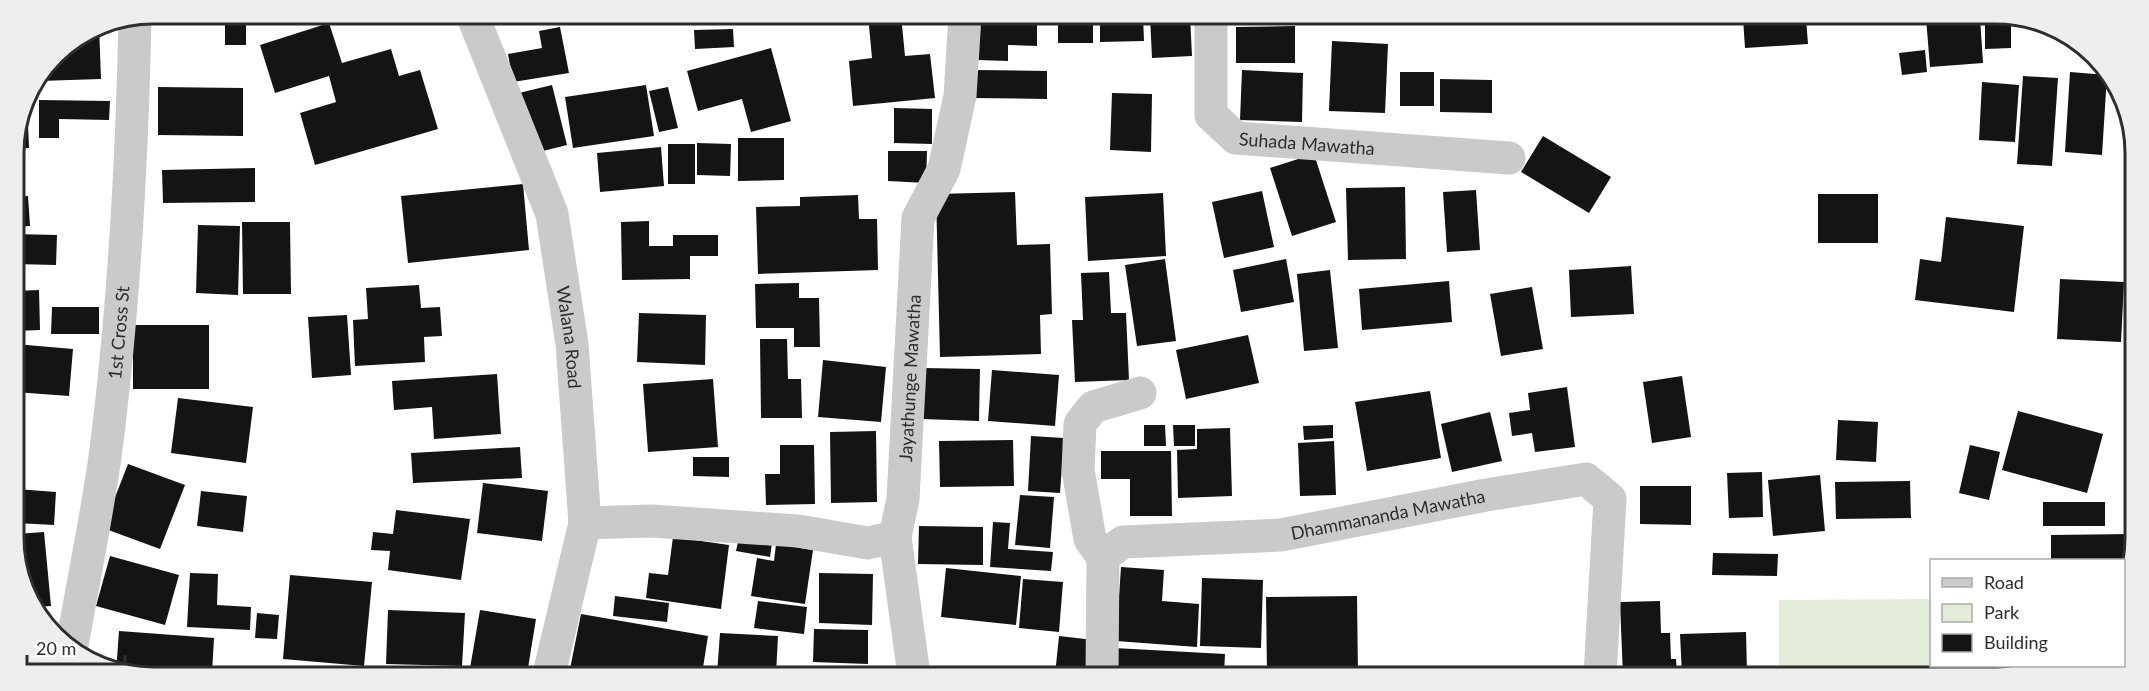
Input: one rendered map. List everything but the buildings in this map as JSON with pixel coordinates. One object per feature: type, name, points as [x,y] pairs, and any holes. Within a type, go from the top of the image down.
[{"type":"street","name":"Walana Road","points":[[476,24],[552,214],[572,344],[585,523],[551,667]]},
{"type":"street","name":"Jayathunge Mawatha","points":[[913,667],[895,537],[903,499],[918,218],[944,169],[960,96],[964,24]]},
{"type":"street","name":"Suhada Mawatha","points":[[1211,24],[1211,115],[1236,138],[1509,158]]},
{"type":"street","name":"1st Cross St","points":[[73,639],[105,458],[123,287],[135,25]]},
{"type":"street","points":[[1102,667],[1103,557],[1090,539],[1078,470],[1080,424],[1093,407],[1140,393]]},
{"type":"street","name":"Dhammananda Mawatha","points":[[1103,557],[1123,542],[1281,535],[1486,495],[1586,479],[1610,499],[1601,667]]},
{"type":"street","points":[[585,523],[651,520],[798,531],[867,543],[895,537]]},
{"type":"green space","points":[[1930,599],[1930,667],[1779,667],[1779,600]]}]
